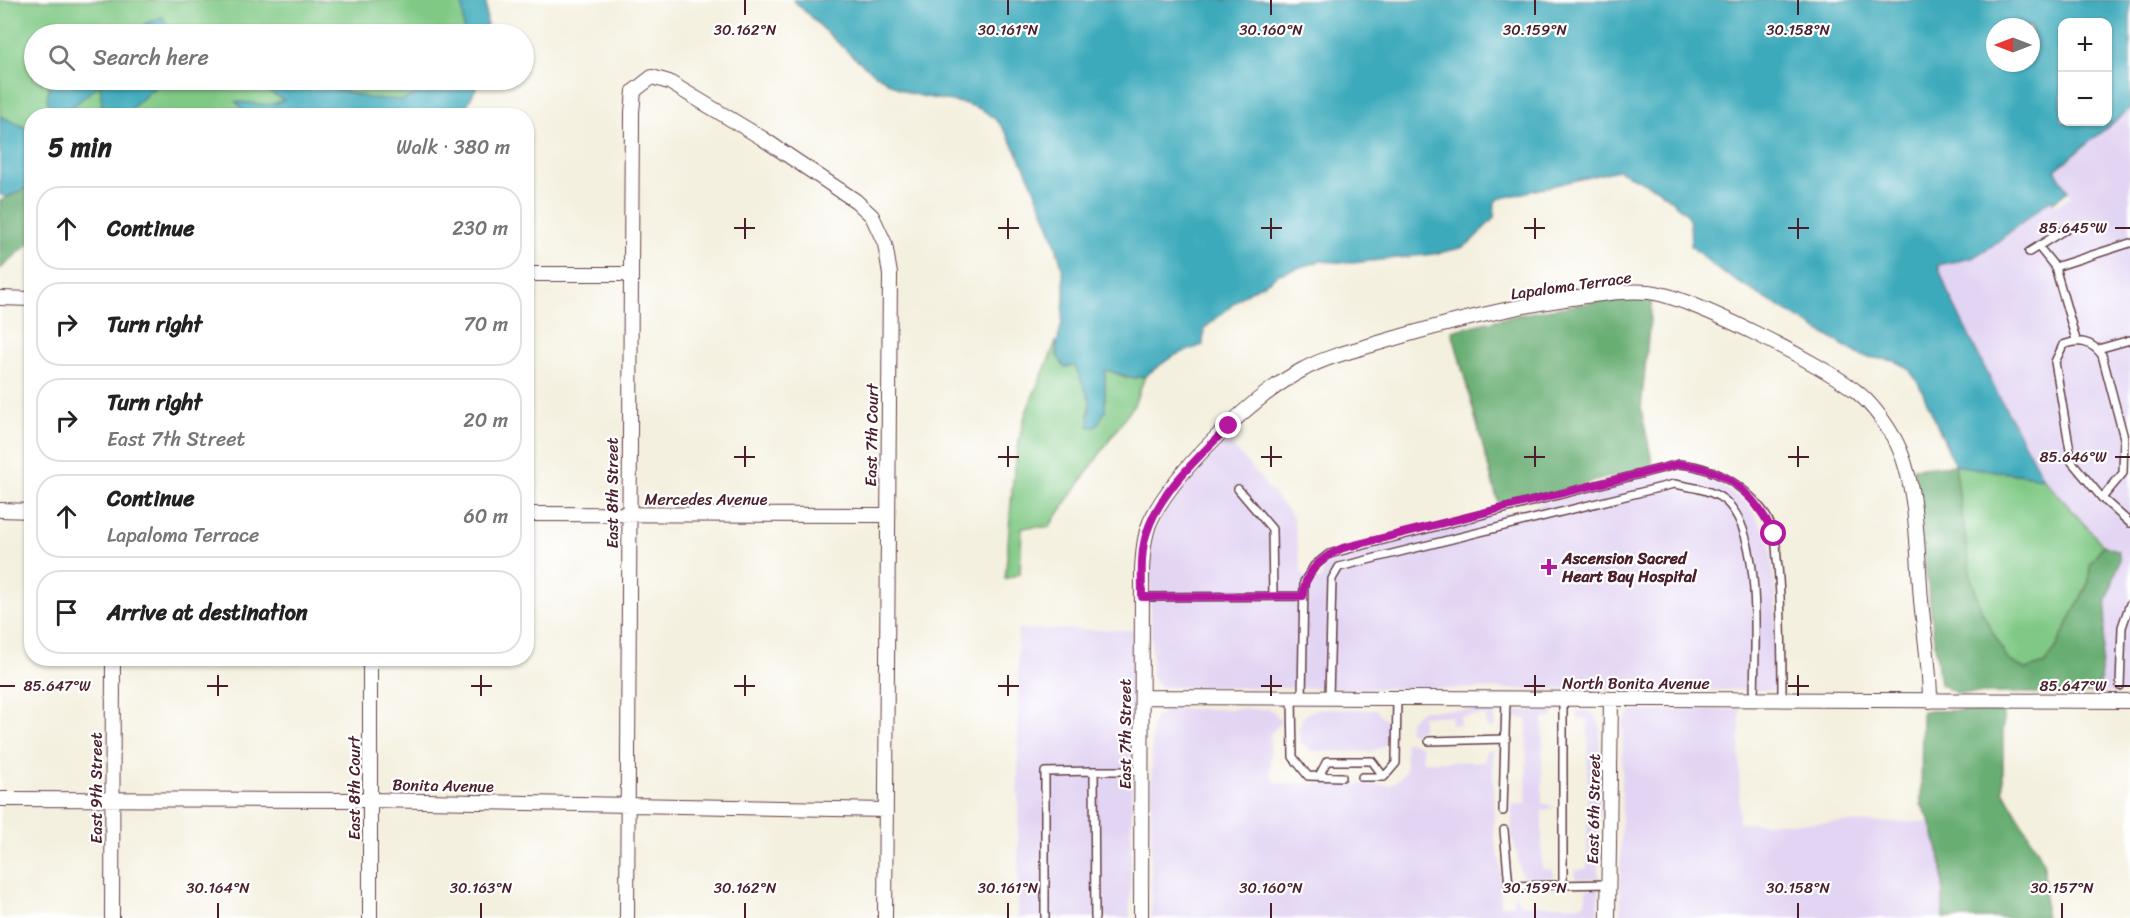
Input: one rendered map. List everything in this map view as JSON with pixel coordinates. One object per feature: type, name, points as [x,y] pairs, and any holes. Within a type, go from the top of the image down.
[{"type":"street","name":"East 8th Street","points":[[627,918],[632,112],[634,91],[652,78]]},
{"type":"street","name":"East 7th Court","points":[[652,78],[669,82],[762,138],[856,201],[872,216],[885,244],[890,274],[886,515],[885,918]]},
{"type":"street","points":[[534,274],[631,274]]},
{"type":"street","name":"Lapaloma Terrace","points":[[1143,550],[1146,532],[1157,509],[1196,460],[1239,417],[1303,369],[1332,357],[1392,339],[1528,305],[1611,294],[1662,294],[1700,308],[1850,386],[1866,400],[1889,429],[1905,464],[1910,493],[1930,700]]},
{"type":"street","points":[[0,298],[24,299]]},
{"type":"street","points":[[0,510],[24,511]]},
{"type":"street","name":"Mercedes Avenue","points":[[534,514],[886,515]]},
{"type":"street","name":"East 7th Street","points":[[1140,918],[1143,550]]},
{"type":"street","name":"East 9th Street","points":[[112,918],[113,666]]},
{"type":"street","name":"East 8th Court","points":[[370,666],[370,918]]},
{"type":"street","name":"North Bonita Avenue","points":[[1142,697],[2130,700]]},
{"type":"street","name":"East 6th Street","points":[[1608,918],[1611,699]]},
{"type":"street","name":"Bonita Avenue","points":[[0,799],[371,800],[886,810]]},
{"type":"lane","points":[[2029,252],[2066,229]]},
{"type":"lane","points":[[2055,267],[2130,243]]},
{"type":"lane","points":[[2038,246],[2055,267],[2076,340]]},
{"type":"lane","points":[[2102,498],[2122,473],[2124,438],[2102,355],[2094,344],[2076,340],[2063,345],[2055,362],[2056,380],[2072,462],[2102,498],[2130,523]]},
{"type":"lane","points":[[2097,349],[2130,340]]},
{"type":"lane","points":[[1342,777],[1308,776],[1293,757],[1302,649],[1304,582],[1314,566],[1329,554],[1343,548],[1679,464],[1699,466],[1746,490],[1765,516],[1774,534],[1781,599],[1782,700]]},
{"type":"lane","points":[[1329,698],[1332,579],[1340,567],[1674,484],[1706,490],[1723,499],[1737,516],[1749,542],[1752,565],[1754,700]]},
{"type":"lane","points":[[1238,489],[1272,529],[1273,596]]},
{"type":"lane","points":[[1142,597],[1303,596]]},
{"type":"lane","points":[[2120,686],[2122,627],[2130,604]]},
{"type":"lane","points":[[1362,777],[1384,777],[1396,763],[1397,698]]},
{"type":"lane","points":[[1503,811],[1506,699]]},
{"type":"lane","points":[[1563,699],[1563,885]]},
{"type":"lane","points":[[1429,741],[1506,740]]},
{"type":"lane","points":[[1319,776],[1327,761],[1372,761],[1384,777]]},
{"type":"lane","points":[[1094,771],[1095,918]]},
{"type":"lane","points":[[1045,918],[1045,772],[1141,771]]},
{"type":"lane","points":[[1504,830],[1509,886],[1609,884]]},
{"type":"shaded area","points":[[2130,109],[2130,693],[2099,693],[2107,600],[2120,559],[2074,515],[2043,478],[1995,389],[1948,293],[1938,264],[1972,258],[1992,246],[2051,199],[2056,206],[2071,196],[2054,170],[2109,126],[2112,126],[2112,123]]},
{"type":"shaded area","name":"Ascension Sacred Heart Bay Hospital","points":[[1227,439],[1293,517],[1302,573],[1315,580],[1321,580],[1325,564],[1337,556],[1663,472],[1688,472],[1708,478],[1747,502],[1769,538],[1776,594],[1775,686],[1770,690],[1164,687],[1157,685],[1152,677],[1150,570],[1152,537],[1164,513],[1188,481]]},
{"type":"shaded area","points":[[1018,629],[1134,630],[1130,918],[1018,918]]},
{"type":"shaded area","points":[[1170,709],[1268,709],[1274,712],[1281,722],[1270,734],[1271,776],[1277,783],[1390,785],[1406,770],[1405,741],[1422,746],[1422,761],[1485,762],[1486,751],[1493,750],[1494,836],[1500,861],[1501,905],[1513,905],[1514,892],[1521,905],[1581,905],[1585,902],[1587,889],[1598,889],[1598,878],[1578,879],[1574,875],[1576,870],[1587,869],[1588,720],[1577,718],[1577,711],[1590,712],[1596,716],[1600,726],[1598,918],[1151,918],[1152,727],[1156,716]]},
{"type":"shaded area","points":[[1315,709],[1376,710],[1388,723],[1388,740],[1383,747],[1370,752],[1311,751],[1301,742],[1298,729],[1304,716]]},
{"type":"shaded area","points":[[1740,709],[1739,823],[1943,822],[1943,918],[1620,918],[1623,721],[1631,712],[1638,711]]},
{"type":"shaded area","points":[[1422,710],[1494,710],[1495,725],[1491,729],[1486,726],[1486,716],[1460,716],[1460,725],[1451,724],[1450,716],[1422,716],[1422,729],[1412,733],[1408,730],[1410,720]]},
{"type":"shaded area","points":[[1516,711],[1554,711],[1553,718],[1543,719],[1542,803],[1555,807],[1542,811],[1542,869],[1553,870],[1554,876],[1551,878],[1522,877],[1512,834],[1512,804],[1526,804],[1527,719],[1516,718]]},
{"type":"green space","points":[[0,0],[462,0],[463,24],[24,24],[24,90],[49,90],[47,99],[101,90],[102,105],[100,108],[24,108],[24,127],[0,116]]},
{"type":"green space","points":[[151,90],[266,90],[285,100],[270,105],[237,103],[242,108],[133,107]]},
{"type":"green space","points":[[339,90],[423,90],[404,100],[368,98]]},
{"type":"green space","points":[[24,189],[24,248],[0,269],[0,201]]},
{"type":"green space","points":[[1652,298],[1641,409],[1653,466],[1499,506],[1452,331],[1551,309],[1626,299]]},
{"type":"green space","points":[[1056,341],[1057,356],[1075,366],[1090,400],[1088,416],[1105,411],[1105,369],[1127,378],[1145,376],[1134,405],[1049,527],[1022,527],[1020,574],[1005,579],[1012,489],[1020,436],[1031,400]]},
{"type":"green space","points":[[1955,465],[2043,478],[2103,545],[2090,564],[2089,581],[2055,650],[2045,664],[2026,670],[2008,660],[1982,612],[1971,578]]},
{"type":"green space","points":[[1955,465],[1971,578],[1982,612],[2008,660],[2026,670],[2045,664],[2055,650],[2089,581],[2090,564],[2103,545],[2118,551],[2120,559],[2107,600],[2099,693],[1956,693],[1940,684],[1913,468]]},
{"type":"green space","points":[[2003,710],[2003,790],[2044,862],[2045,918],[1943,918],[1943,869],[1930,820],[1921,804],[1922,711]]},
{"type":"water","points":[[462,0],[486,0],[487,24],[463,24]]},
{"type":"water","points":[[793,0],[2130,0],[2130,109],[2112,124],[2112,18],[2058,18],[2058,126],[2109,126],[2055,170],[2068,191],[2053,202],[2051,199],[1992,246],[1972,258],[1938,265],[1948,293],[1995,389],[2043,478],[1955,465],[1919,384],[1908,368],[1895,361],[1861,356],[1718,270],[1691,246],[1690,223],[1686,213],[1656,188],[1618,170],[1498,199],[1495,202],[1494,218],[1470,243],[1461,248],[1434,254],[1352,263],[1320,261],[1276,275],[1245,294],[1204,329],[1203,345],[1173,356],[1145,376],[1134,378],[1105,370],[1105,411],[1096,427],[1089,427],[1090,400],[1075,366],[1064,367],[1058,354],[1057,343],[1064,297],[1064,279],[1060,260],[1037,195],[1007,135],[989,114],[977,108],[924,97],[898,88],[869,69]]},
{"type":"water","points":[[163,17],[166,24],[146,24]]},
{"type":"water","points":[[49,90],[93,90],[71,108],[50,108],[47,99]]},
{"type":"water","points":[[101,90],[151,90],[132,108],[100,108]]},
{"type":"water","points":[[266,90],[339,90],[368,98],[404,100],[423,90],[475,90],[466,108],[241,108],[236,102],[270,105],[284,100]]},
{"type":"water","points":[[0,116],[24,127],[24,189],[7,197],[0,195]]},
{"type":"place","name":"Ascension Sacred Heart Bay Hospital","points":[[1549,567]]},
{"type":"route","points":[[1229,426],[1186,472],[1167,495],[1154,516],[1146,532],[1144,545],[1142,597],[1303,596],[1304,582],[1314,566],[1329,554],[1343,548],[1679,464],[1699,466],[1746,490],[1765,516],[1774,534]]}]
